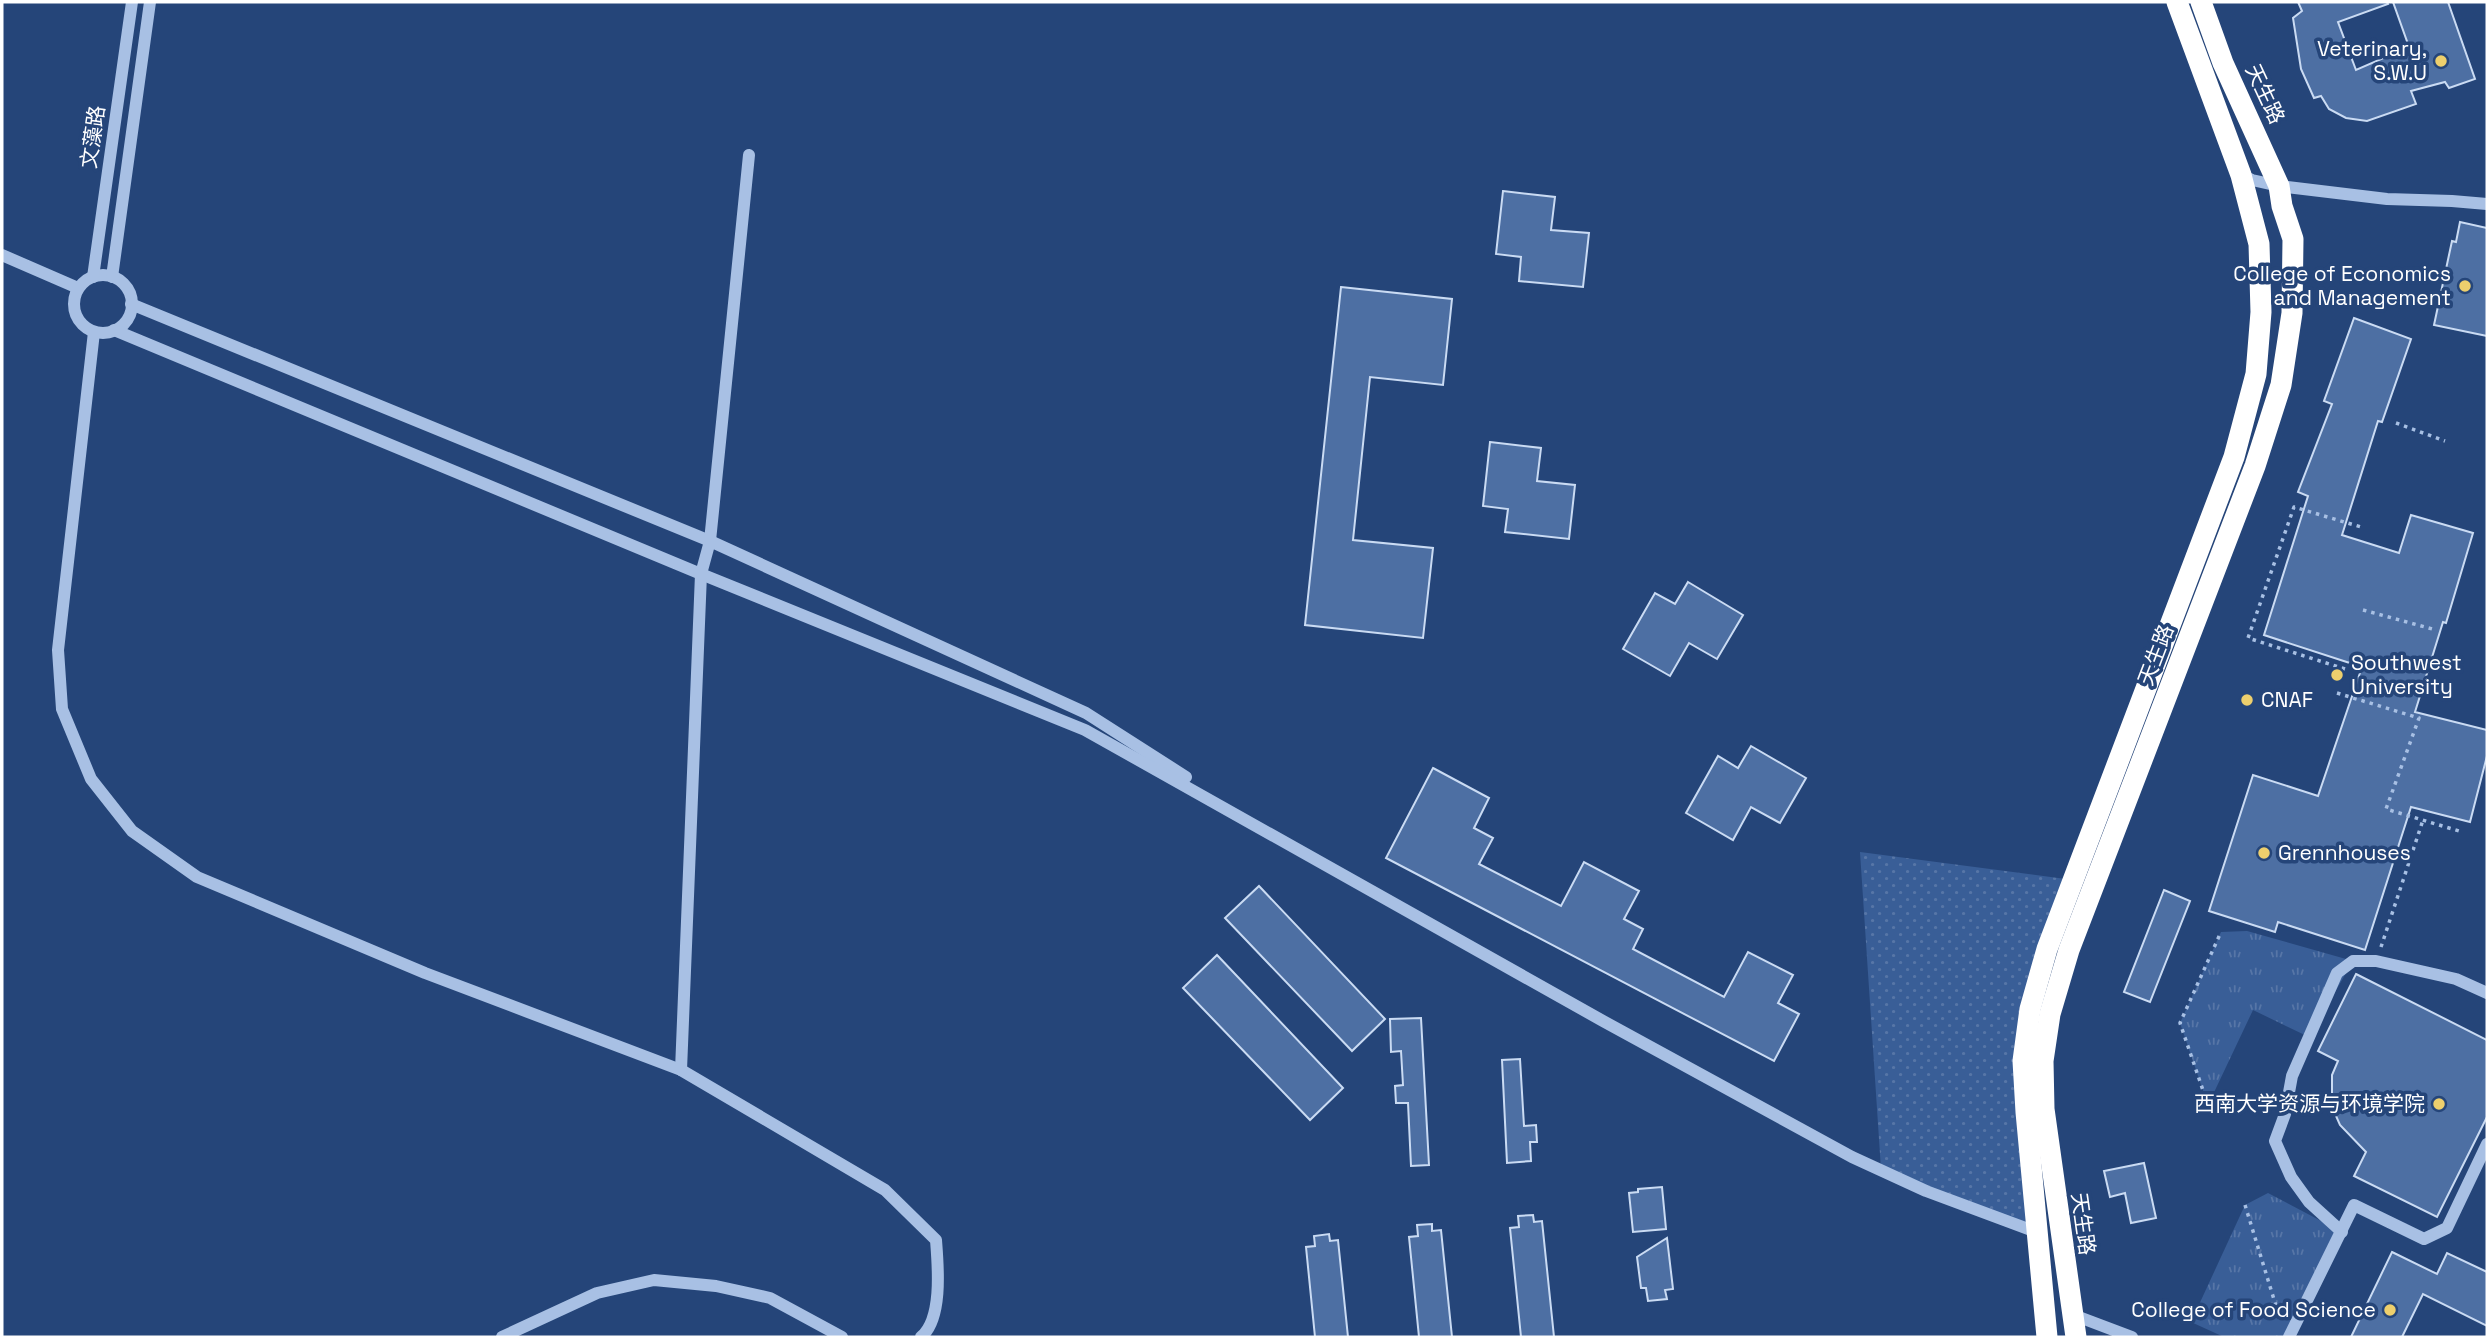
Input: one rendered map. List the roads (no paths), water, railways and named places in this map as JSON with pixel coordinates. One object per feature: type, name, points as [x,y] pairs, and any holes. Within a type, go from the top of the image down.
[{"type":"highway","name":"天生路","points":[[2047,1337],[2023,1061],[2031,1009],[2047,948],[2234,457],[2256,374],[2261,312],[2259,244],[2241,175],[2176,2]]},
{"type":"highway","name":"天生路","points":[[2076,1337],[2044,1109],[2043,1061],[2050,1014],[2069,950],[2255,466],[2281,385],[2292,313],[2293,239],[2282,206],[2279,186],[2223,63],[2201,2]]},
{"type":"street","name":"文藻路","points":[[93,277],[132,2]]},
{"type":"street","name":"文藻路","points":[[113,277],[150,2]]},
{"type":"street","points":[[681,1070],[701,574],[710,541],[749,155]]},
{"type":"street","points":[[2241,175],[2279,186],[2387,200],[2487,204]]},
{"type":"street","points":[[2,255],[78,289]]},
{"type":"street","points":[[93,277],[113,277],[126,287],[131,304],[126,321],[114,330],[94,332],[80,322],[75,314],[78,289],[93,277]]},
{"type":"street","points":[[131,304],[710,541],[1086,713],[1292,845]]},
{"type":"street","points":[[114,330],[1085,730],[1603,1021],[1852,1157],[1926,1191],[2036,1232]]},
{"type":"street","points":[[94,332],[58,650],[62,709],[91,779],[132,831],[197,877],[425,973],[681,1070],[885,1190],[936,1240],[939,1284],[928,1331],[921,1337]]},
{"type":"street","points":[[2342,1232],[2309,1202],[2291,1177],[2275,1141],[2285,1114],[2292,1076],[2337,974],[2353,961],[2376,961],[2456,979],[2487,993]]},
{"type":"street","points":[[2289,1337],[2354,1205],[2424,1239],[2447,1228],[2487,1144]]},
{"type":"street","points":[[502,1337],[597,1293],[653,1280],[716,1286],[770,1298],[842,1337]]},
{"type":"street","points":[[2071,1314],[2132,1337]]},
{"type":"place","name":"Veterinary, S.W.U","points":[[2441,61]]},
{"type":"place","name":"College of Economics and Management","points":[[2465,286]]},
{"type":"place","name":"Southwest University","points":[[2337,675]]},
{"type":"place","name":"CNAF","points":[[2247,700]]},
{"type":"place","name":"Grennhouses","points":[[2264,853]]},
{"type":"place","name":"西南大学资源与环境学院","points":[[2439,1104]]},
{"type":"place","name":"College of Food Science","points":[[2390,1310]]}]
